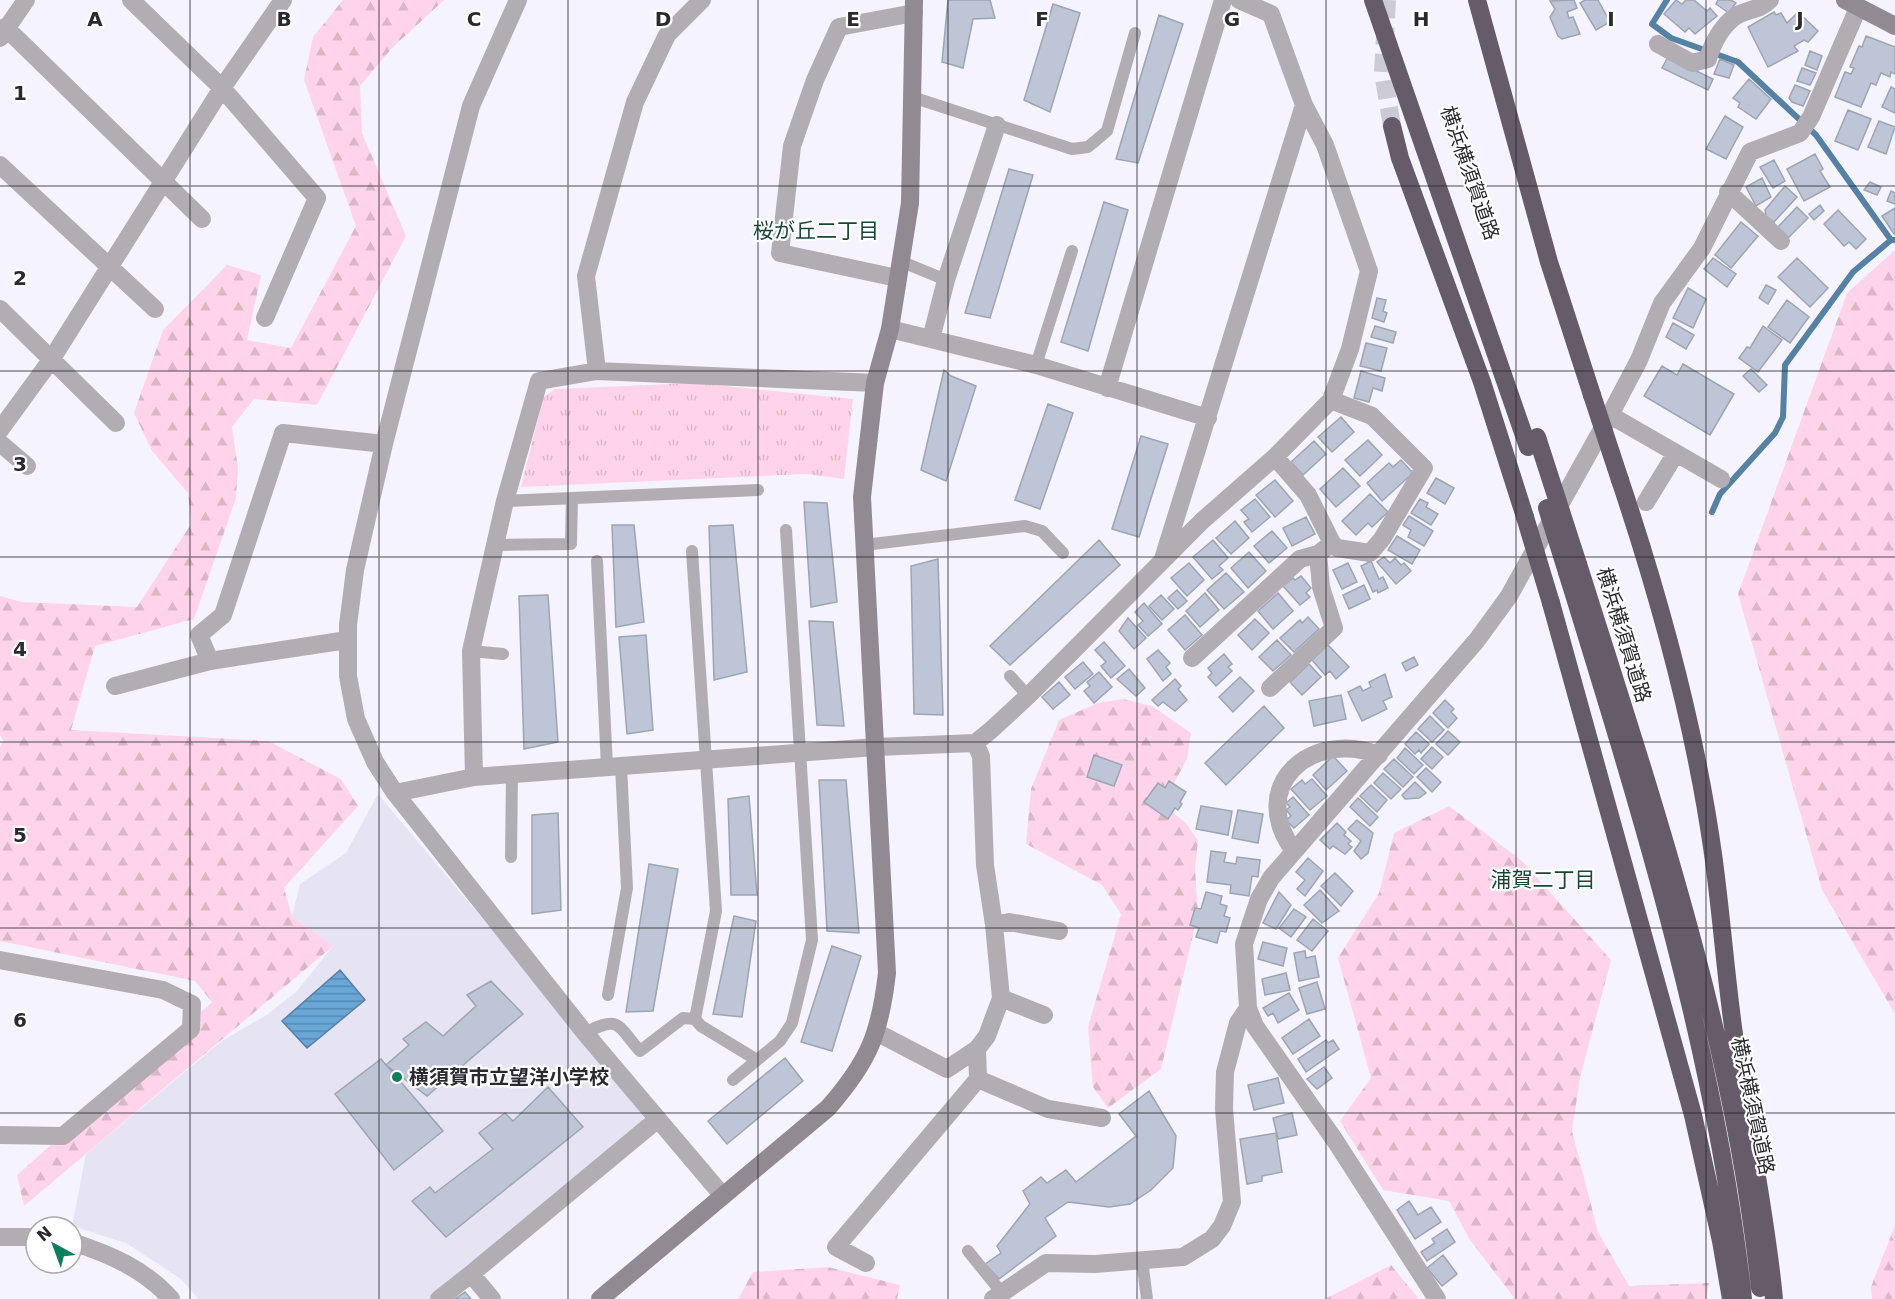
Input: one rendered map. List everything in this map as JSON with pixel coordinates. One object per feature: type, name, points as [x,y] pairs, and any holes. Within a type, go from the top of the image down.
[{"type":"highway","name":"横浜横須賀道路","points":[[1372,0],[1532,442]]},
{"type":"highway","name":"横浜横須賀道路","points":[[1385,0],[1532,442],[1693,939],[1744,1171],[1761,1299]]},
{"type":"highway","points":[[1477,0],[1550,262],[1665,623],[1695,752],[1713,852],[1736,1047],[1764,1218],[1774,1299]]},
{"type":"highway","points":[[1392,126],[1400,158],[1476,364],[1551,603],[1695,1125],[1721,1241],[1731,1299]]},
{"type":"highway","name":"横浜横須賀道路","points":[[1573,568],[1667,917],[1702,1057],[1729,1198],[1743,1299]]},
{"type":"street","points":[[26,0],[3,32],[164,179],[202,219]]},
{"type":"street","points":[[131,0],[222,88],[317,198],[265,318]]},
{"type":"street","points":[[0,430],[51,360],[222,88],[283,0]]},
{"type":"street","points":[[518,0],[471,106],[384,444],[355,570],[347,640],[348,676],[356,719],[375,762],[395,793],[585,1033],[723,1196]]},
{"type":"street","points":[[597,371],[586,276],[635,102],[667,35],[702,0]]},
{"type":"street","points":[[1107,388],[1223,0]]},
{"type":"street","points":[[395,793],[474,777],[876,747],[975,743],[1028,696],[1202,521],[1275,457],[1331,400],[1350,349],[1369,271],[1325,145],[1304,105],[1271,14],[1239,0]]},
{"type":"street","points":[[1658,44],[1692,63],[1710,51],[1736,16],[1763,7],[1770,0]]},
{"type":"street","points":[[1437,1299],[1336,1142],[1255,1026],[1248,1008],[1244,944],[1250,921],[1271,878],[1477,640],[1509,596],[1639,360],[1662,303],[1702,248],[1750,152],[1800,133],[1810,117],[1852,4],[1895,26]]},
{"type":"street","points":[[600,1299],[828,1108],[850,1083],[869,1052],[882,1017],[887,973],[862,497],[875,382],[890,329],[910,203],[914,6],[839,27],[815,80],[792,146],[780,253],[899,269]]},
{"type":"street","points":[[1162,563],[1304,105]]},
{"type":"street","points":[[931,339],[946,280],[997,124]]},
{"type":"street","points":[[0,165],[155,309]]},
{"type":"street","points":[[1728,192],[1781,241]]},
{"type":"street","points":[[0,309],[116,423]]},
{"type":"street","points":[[890,329],[1036,365],[1208,418]]},
{"type":"street","points":[[474,777],[471,651],[505,501],[539,381],[597,371],[875,382]]},
{"type":"street","points":[[1192,658],[1300,559],[1325,549],[1337,548],[1370,553],[1382,538],[1424,468],[1372,416],[1331,400]]},
{"type":"street","points":[[1610,415],[1721,479]]},
{"type":"street","points":[[210,661],[199,635],[223,615],[283,433],[384,444]]},
{"type":"street","points":[[0,443],[27,466]]},
{"type":"street","points":[[1646,502],[1676,453]]},
{"type":"street","points":[[1270,688],[1334,628],[1321,587],[1325,549],[1308,495],[1275,457]]},
{"type":"street","points":[[115,686],[210,661],[347,640]]},
{"type":"street","points":[[876,1032],[946,1069],[977,1049],[987,1036],[1001,998],[985,865],[981,756],[975,743]]},
{"type":"street","points":[[1294,851],[1284,837],[1277,812],[1281,787],[1290,771],[1318,751],[1340,747],[1359,747],[1378,754]]},
{"type":"street","points":[[994,925],[1009,922],[1059,931]]},
{"type":"street","points":[[0,960],[163,990],[192,1004],[191,1029],[63,1136],[0,1136]]},
{"type":"street","points":[[1001,998],[1044,1015]]},
{"type":"street","points":[[998,1296],[1046,1263],[1183,1257],[1212,1239],[1230,1213],[1232,1202],[1224,1108],[1225,1072],[1238,1023],[1248,1008]]},
{"type":"street","points":[[866,1263],[836,1247],[978,1079],[977,1049]]},
{"type":"street","points":[[978,1079],[1048,1109],[1102,1118]]},
{"type":"street","points":[[440,1299],[658,1119]]},
{"type":"street","points":[[0,1237],[24,1237]]},
{"type":"street","points":[[84,1246],[105,1253],[156,1281],[171,1299]]},
{"type":"street","points":[[471,1274],[492,1299]]},
{"type":"lane","points":[[912,97],[1072,149],[1088,147],[1098,141],[1107,131],[1135,33]]},
{"type":"lane","points":[[1036,365],[1072,251]]},
{"type":"lane","points":[[899,269],[946,280]]},
{"type":"lane","points":[[505,501],[758,490]]},
{"type":"lane","points":[[495,545],[571,544],[572,498]]},
{"type":"lane","points":[[864,545],[1025,526],[1042,531],[1063,553]]},
{"type":"lane","points":[[733,1080],[780,1041],[792,1023],[812,940],[786,530]]},
{"type":"lane","points":[[692,551],[716,911],[695,1019]]},
{"type":"lane","points":[[597,561],[627,888],[609,995]]},
{"type":"lane","points":[[471,651],[503,654]]},
{"type":"lane","points":[[1010,676],[1028,696]]},
{"type":"lane","points":[[512,774],[512,857]]},
{"type":"lane","points":[[585,1033],[607,1022],[615,1023],[640,1051],[683,1018],[695,1019],[701,1026],[757,1060]]},
{"type":"lane","points":[[968,1251],[998,1296]]},
{"type":"lane","points":[[1142,1260],[1147,1299]]},
{"type":"shaded area","name":"横須賀市立望洋小学校","points":[[378,794],[645,1113],[641,1125],[429,1299],[198,1299],[181,1279],[126,1243],[84,1230],[84,1215],[74,1215],[86,1154],[222,1041],[268,1014],[297,991],[333,946],[292,916],[300,884],[346,853]]},
{"type":"green space","points":[[343,0],[444,0],[392,48],[360,86],[362,133],[406,236],[317,405],[254,399],[232,427],[238,468],[236,498],[194,619],[95,646],[71,730],[268,741],[341,779],[358,806],[284,888],[292,916],[333,946],[24,1206],[17,1175],[212,1002],[195,981],[0,941],[0,747],[3,741],[0,735],[0,596],[22,602],[137,607],[191,524],[188,493],[152,451],[134,413],[163,330],[227,265],[261,275],[247,340],[291,348],[356,226],[304,80],[313,37]]},
{"type":"green space","points":[[1895,250],[1895,1014],[1822,890],[1738,594],[1847,293]]},
{"type":"green space","points":[[695,383],[853,399],[844,479],[806,474],[521,487],[543,398],[555,389]]},
{"type":"green space","points":[[1123,699],[1152,706],[1191,733],[1187,759],[1172,787],[1168,809],[1186,823],[1198,841],[1195,869],[1198,914],[1161,1069],[1108,1108],[1093,1087],[1088,1027],[1121,914],[1102,885],[1026,844],[1031,789],[1059,720],[1098,703]]},
{"type":"green space","points":[[1449,806],[1521,860],[1611,960],[1580,1078],[1572,1131],[1598,1232],[1629,1286],[1709,1283],[1706,1299],[1515,1299],[1470,1240],[1449,1201],[1383,1190],[1340,1121],[1371,1078],[1338,958],[1379,893],[1394,833]]},
{"type":"green space","points":[[1895,1225],[1895,1299],[1872,1299],[1871,1287]]},
{"type":"green space","points":[[1391,1265],[1419,1299],[1325,1299]]},
{"type":"green space","points":[[828,1267],[900,1285],[897,1299],[738,1299],[753,1272]]},
{"type":"water","points":[[340,970],[365,1000],[307,1048],[282,1021]]},
{"type":"building","points":[[948,0],[990,0],[995,18],[973,19],[963,68],[942,62]]},
{"type":"building","points":[[1574,0],[1577,8],[1567,12],[1569,18],[1573,17],[1580,34],[1562,39],[1558,36],[1550,17],[1555,9],[1550,1]]},
{"type":"building","points":[[1585,0],[1598,0],[1610,22],[1596,30],[1580,3]]},
{"type":"building","points":[[1676,0],[1682,4],[1686,0],[1694,0],[1707,11],[1710,8],[1717,16],[1695,34],[1689,28],[1685,32],[1664,14]]},
{"type":"building","points":[[1718,0],[1731,0],[1736,3],[1729,13],[1716,4]]},
{"type":"building","points":[[1053,4],[1080,13],[1050,112],[1024,100]]},
{"type":"building","points":[[1774,12],[1776,15],[1781,13],[1787,23],[1798,12],[1818,31],[1808,42],[1804,40],[1794,46],[1798,51],[1768,67],[1748,27]]},
{"type":"building","points":[[1159,15],[1183,24],[1138,163],[1116,159]]},
{"type":"building","points":[[1866,36],[1895,47],[1895,74],[1891,72],[1890,77],[1881,73],[1876,85],[1871,83],[1861,107],[1835,97],[1845,72],[1851,74],[1854,68],[1850,67]]},
{"type":"building","points":[[1810,51],[1822,56],[1817,70],[1805,65]]},
{"type":"building","points":[[1668,57],[1713,79],[1708,90],[1662,68]]},
{"type":"building","points":[[1720,59],[1734,65],[1729,78],[1714,74]]},
{"type":"building","points":[[1802,68],[1816,73],[1810,85],[1797,81]]},
{"type":"building","points":[[1749,79],[1771,99],[1756,119],[1738,107],[1740,103],[1733,98]]},
{"type":"building","points":[[1795,85],[1810,91],[1803,106],[1792,102],[1789,98]]},
{"type":"building","points":[[1891,87],[1895,89],[1895,113],[1882,107]]},
{"type":"building","points":[[1848,110],[1871,119],[1858,150],[1835,141]]},
{"type":"building","points":[[1725,116],[1743,127],[1726,159],[1706,149]]},
{"type":"building","points":[[1879,121],[1895,127],[1886,154],[1868,147]]},
{"type":"building","points":[[1815,154],[1823,169],[1820,171],[1830,187],[1804,201],[1787,169]]},
{"type":"building","points":[[1774,160],[1785,181],[1773,188],[1760,167]]},
{"type":"building","points":[[1009,169],[1033,175],[990,318],[965,313]]},
{"type":"building","points":[[1762,178],[1771,197],[1756,206],[1746,187]]},
{"type":"building","points":[[1870,182],[1881,187],[1877,195],[1864,190]]},
{"type":"building","points":[[1785,186],[1797,197],[1774,222],[1766,216],[1765,210]]},
{"type":"building","points":[[1891,191],[1895,193],[1895,204],[1887,201]]},
{"type":"building","points":[[1104,202],[1128,210],[1088,351],[1061,342]]},
{"type":"building","points":[[1820,205],[1824,211],[1814,220],[1809,214]]},
{"type":"building","points":[[1797,207],[1808,218],[1788,238],[1777,228]]},
{"type":"building","points":[[1895,208],[1895,234],[1894,234],[1882,216]]},
{"type":"building","points":[[1838,210],[1866,239],[1856,249],[1849,242],[1844,246],[1824,224]]},
{"type":"building","points":[[1741,222],[1758,236],[1731,268],[1715,255]]},
{"type":"building","points":[[1713,258],[1736,274],[1727,287],[1704,269]]},
{"type":"building","points":[[1797,258],[1828,288],[1810,307],[1778,277]]},
{"type":"building","points":[[1766,285],[1776,290],[1768,304],[1759,298]]},
{"type":"building","points":[[1688,288],[1706,299],[1693,328],[1673,318]]},
{"type":"building","points":[[1377,298],[1386,300],[1383,311],[1387,313],[1384,322],[1372,318]]},
{"type":"building","points":[[1787,300],[1809,317],[1790,343],[1768,327]]},
{"type":"building","points":[[1673,323],[1694,335],[1686,349],[1666,337]]},
{"type":"building","points":[[1375,326],[1396,332],[1393,343],[1371,337]]},
{"type":"building","points":[[1763,326],[1782,340],[1758,372],[1739,358],[1747,347],[1750,348]]},
{"type":"building","points":[[1366,343],[1387,348],[1381,371],[1360,366]]},
{"type":"building","points":[[1683,364],[1734,394],[1710,435],[1644,396],[1662,366],[1677,375]]},
{"type":"building","points":[[1751,369],[1767,385],[1759,392],[1743,376]]},
{"type":"building","points":[[944,370],[951,376],[976,386],[946,481],[921,470]]},
{"type":"building","points":[[1361,371],[1385,378],[1382,391],[1373,388],[1369,402],[1354,398]]},
{"type":"building","points":[[1048,404],[1073,413],[1040,509],[1015,500]]},
{"type":"building","points":[[1341,417],[1354,432],[1332,452],[1318,437]]},
{"type":"building","points":[[1141,436],[1168,444],[1139,537],[1112,529]]},
{"type":"building","points":[[1368,440],[1382,455],[1360,476],[1345,460]]},
{"type":"building","points":[[1314,441],[1326,454],[1303,475],[1291,462]]},
{"type":"building","points":[[1401,460],[1413,473],[1382,501],[1367,483],[1389,463],[1393,467]]},
{"type":"building","points":[[1343,468],[1360,486],[1336,507],[1320,489]]},
{"type":"building","points":[[1436,478],[1454,488],[1445,504],[1427,493]]},
{"type":"building","points":[[1275,480],[1293,501],[1275,517],[1256,495]]},
{"type":"building","points":[[1370,494],[1388,512],[1372,527],[1368,523],[1356,535],[1342,521]]},
{"type":"building","points":[[1255,499],[1270,517],[1252,532],[1244,522],[1249,519],[1241,510]]},
{"type":"building","points":[[1420,499],[1428,503],[1426,507],[1438,514],[1431,525],[1411,513]]},
{"type":"building","points":[[804,502],[827,503],[837,602],[811,607]]},
{"type":"building","points":[[1409,516],[1433,531],[1424,546],[1408,537],[1411,530],[1403,525]]},
{"type":"building","points":[[1306,517],[1315,534],[1292,546],[1283,528]]},
{"type":"building","points":[[1235,521],[1249,538],[1231,554],[1216,538]]},
{"type":"building","points":[[612,525],[634,525],[644,622],[616,627]]},
{"type":"building","points":[[733,525],[747,672],[714,680],[709,526]]},
{"type":"building","points":[[1272,531],[1287,548],[1269,563],[1254,546]]},
{"type":"building","points":[[1397,536],[1420,550],[1412,564],[1388,550]]},
{"type":"building","points":[[1099,540],[1120,565],[1010,665],[990,646]]},
{"type":"building","points":[[1213,540],[1228,558],[1219,566],[1223,570],[1212,579],[1193,557]]},
{"type":"building","points":[[1249,552],[1266,571],[1248,588],[1231,568]]},
{"type":"building","points":[[1384,557],[1390,563],[1395,558],[1411,571],[1396,584],[1377,562]]},
{"type":"building","points":[[938,559],[943,715],[914,714],[911,566]]},
{"type":"building","points":[[1371,561],[1379,579],[1383,577],[1388,588],[1378,593],[1377,590],[1373,592],[1361,566]]},
{"type":"building","points":[[1189,563],[1204,580],[1187,596],[1171,578]]},
{"type":"building","points":[[1348,563],[1357,582],[1342,589],[1333,570]]},
{"type":"building","points":[[1226,573],[1244,592],[1224,609],[1207,590]]},
{"type":"building","points":[[1301,576],[1311,588],[1306,593],[1310,597],[1300,605],[1283,586],[1293,578],[1295,580]]},
{"type":"building","points":[[1364,585],[1370,599],[1349,609],[1343,595]]},
{"type":"building","points":[[1177,590],[1187,601],[1178,609],[1168,598]]},
{"type":"building","points":[[1205,593],[1219,610],[1200,627],[1186,611]]},
{"type":"building","points":[[1278,593],[1293,611],[1273,629],[1258,611]]},
{"type":"building","points":[[548,595],[558,742],[524,749],[519,596]]},
{"type":"building","points":[[1161,595],[1174,609],[1162,620],[1149,606]]},
{"type":"building","points":[[1144,603],[1162,624],[1148,636],[1138,625],[1143,621],[1135,612]]},
{"type":"building","points":[[1185,615],[1202,635],[1185,650],[1168,630]]},
{"type":"building","points":[[1308,617],[1319,629],[1294,652],[1280,638],[1300,620],[1302,623]]},
{"type":"building","points":[[1128,618],[1146,638],[1134,649],[1119,631]]},
{"type":"building","points":[[1255,619],[1269,633],[1252,650],[1238,635]]},
{"type":"building","points":[[809,621],[833,622],[844,726],[817,725]]},
{"type":"building","points":[[646,635],[653,730],[627,734],[619,637]]},
{"type":"building","points":[[1277,640],[1291,655],[1273,671],[1259,657]]},
{"type":"building","points":[[1104,642],[1125,666],[1111,678],[1101,666],[1106,662],[1095,650]]},
{"type":"building","points":[[1328,645],[1349,667],[1336,679],[1330,671],[1325,675],[1312,660]]},
{"type":"building","points":[[1158,650],[1170,663],[1166,667],[1171,674],[1163,681],[1147,659]]},
{"type":"building","points":[[1224,654],[1232,664],[1228,667],[1232,671],[1216,686],[1208,677],[1212,673],[1208,668]]},
{"type":"building","points":[[1414,657],[1418,665],[1406,671],[1402,663]]},
{"type":"building","points":[[1083,662],[1093,674],[1075,689],[1065,677]]},
{"type":"building","points":[[1309,664],[1321,677],[1302,695],[1290,682]]},
{"type":"building","points":[[1129,669],[1145,688],[1136,696],[1117,679]]},
{"type":"building","points":[[1099,672],[1112,687],[1094,703],[1084,691],[1090,686],[1087,682]]},
{"type":"building","points":[[1385,674],[1392,697],[1383,701],[1387,709],[1362,721],[1348,692],[1360,686],[1363,691],[1371,687],[1369,682]]},
{"type":"building","points":[[1240,677],[1254,691],[1233,712],[1219,697]]},
{"type":"building","points":[[1175,679],[1181,686],[1178,689],[1187,700],[1175,711],[1163,702],[1158,706],[1152,700]]},
{"type":"building","points":[[1059,682],[1070,695],[1053,709],[1042,697]]},
{"type":"building","points":[[1341,695],[1346,719],[1314,726],[1309,701]]},
{"type":"building","points":[[1445,700],[1454,709],[1451,712],[1457,718],[1448,728],[1433,713]]},
{"type":"building","points":[[1264,706],[1284,728],[1226,785],[1205,763]]},
{"type":"building","points":[[1430,716],[1444,730],[1432,742],[1418,729]]},
{"type":"building","points":[[1448,731],[1460,742],[1448,755],[1436,744]]},
{"type":"building","points":[[1416,732],[1429,744],[1421,753],[1419,750],[1415,754],[1405,744]]},
{"type":"building","points":[[1432,747],[1443,757],[1432,769],[1421,759]]},
{"type":"building","points":[[1405,748],[1423,765],[1414,774],[1397,758]]},
{"type":"building","points":[[1094,755],[1122,765],[1114,786],[1087,777]]},
{"type":"building","points":[[1333,756],[1347,771],[1326,790],[1313,775]]},
{"type":"building","points":[[1394,759],[1413,777],[1403,787],[1384,769]]},
{"type":"building","points":[[1426,768],[1441,782],[1432,792],[1417,777]]},
{"type":"building","points":[[1383,773],[1401,789],[1391,799],[1374,783]]},
{"type":"building","points":[[1312,779],[1327,796],[1310,810],[1291,789],[1302,780],[1305,784]]},
{"type":"building","points":[[819,780],[846,780],[859,933],[827,931]]},
{"type":"building","points":[[1169,781],[1186,792],[1178,810],[1175,808],[1168,819],[1144,802],[1158,783],[1165,788]]},
{"type":"building","points":[[1415,782],[1426,793],[1419,798],[1405,799],[1402,795]]},
{"type":"building","points":[[1371,785],[1387,800],[1377,812],[1360,796]]},
{"type":"building","points":[[749,796],[757,895],[731,895],[728,799]]},
{"type":"building","points":[[1293,797],[1309,815],[1294,828],[1286,820],[1291,816],[1286,810],[1290,807],[1286,803]]},
{"type":"building","points":[[1358,798],[1378,817],[1370,826],[1350,807]]},
{"type":"building","points":[[1201,806],[1232,811],[1228,835],[1196,829]]},
{"type":"building","points":[[1238,810],[1263,814],[1258,843],[1232,838]]},
{"type":"building","points":[[558,813],[561,910],[532,914],[532,815]]},
{"type":"building","points":[[1357,820],[1373,833],[1368,853],[1361,859],[1354,851],[1361,841],[1348,829]]},
{"type":"building","points":[[1337,823],[1346,832],[1344,835],[1351,841],[1348,844],[1352,847],[1345,854],[1333,846],[1330,849],[1320,840]]},
{"type":"building","points":[[1211,851],[1226,853],[1224,862],[1236,864],[1237,857],[1260,860],[1258,877],[1252,876],[1249,896],[1230,893],[1231,885],[1207,882]]},
{"type":"building","points":[[1308,858],[1323,871],[1305,896],[1297,889],[1305,880],[1296,872]]},
{"type":"building","points":[[649,864],[678,869],[653,1011],[626,1012]]},
{"type":"building","points":[[1335,873],[1353,891],[1341,906],[1321,886]]},
{"type":"building","points":[[1320,890],[1339,911],[1322,923],[1304,905]]},
{"type":"building","points":[[1206,892],[1222,896],[1220,904],[1227,906],[1224,916],[1230,918],[1226,932],[1220,931],[1217,943],[1196,937],[1199,928],[1190,925],[1195,908],[1201,909]]},
{"type":"building","points":[[1279,892],[1291,905],[1276,929],[1263,923]]},
{"type":"building","points":[[1294,909],[1306,917],[1291,937],[1279,928]]},
{"type":"building","points":[[734,916],[756,921],[742,1017],[713,1014]]},
{"type":"building","points":[[1313,919],[1328,931],[1312,951],[1297,940]]},
{"type":"building","points":[[1263,942],[1287,948],[1283,966],[1258,959]]},
{"type":"building","points":[[832,946],[861,956],[832,1051],[801,1042]]},
{"type":"building","points":[[1305,951],[1306,958],[1315,956],[1319,977],[1299,981],[1294,953]]},
{"type":"building","points":[[1286,973],[1290,990],[1265,995],[1262,979]]},
{"type":"building","points":[[491,981],[523,1014],[427,1096],[386,1065],[409,1045],[403,1039],[426,1022],[443,1036],[476,1006],[467,995]]},
{"type":"building","points":[[1317,982],[1325,1009],[1307,1014],[1299,988]]},
{"type":"building","points":[[1289,993],[1299,1010],[1278,1023],[1273,1013],[1268,1016],[1263,1008]]},
{"type":"building","points":[[1309,1019],[1320,1036],[1293,1054],[1282,1038]]},
{"type":"building","points":[[1326,1040],[1328,1043],[1333,1040],[1339,1049],[1306,1072],[1298,1059]]},
{"type":"building","points":[[785,1058],[803,1081],[727,1144],[708,1121]]},
{"type":"building","points":[[381,1059],[443,1131],[394,1170],[335,1094]]},
{"type":"building","points":[[1324,1067],[1332,1078],[1317,1089],[1307,1079]]},
{"type":"building","points":[[1278,1078],[1284,1103],[1254,1110],[1248,1085]]},
{"type":"building","points":[[548,1087],[583,1127],[446,1237],[412,1201],[430,1187],[435,1193],[493,1149],[479,1133],[505,1113],[513,1121]]},
{"type":"building","points":[[1149,1091],[1176,1136],[1173,1168],[1151,1190],[1130,1204],[1109,1207],[1068,1202],[1045,1218],[1056,1236],[999,1279],[985,1264],[1001,1253],[997,1246],[1030,1204],[1023,1191],[1041,1177],[1047,1183],[1066,1170],[1076,1182],[1136,1136],[1119,1114]]},
{"type":"building","points":[[1292,1113],[1297,1135],[1278,1139],[1273,1118]]},
{"type":"building","points":[[1276,1133],[1282,1172],[1262,1176],[1262,1181],[1247,1184],[1240,1139]]},
{"type":"building","points":[[1409,1201],[1418,1215],[1431,1207],[1441,1222],[1415,1239],[1397,1210]]},
{"type":"building","points":[[1447,1229],[1455,1242],[1427,1261],[1421,1252],[1435,1243],[1432,1239]]},
{"type":"building","points":[[1443,1255],[1457,1274],[1442,1286],[1427,1268]]},
{"type":"building","points":[[465,1292],[471,1299],[455,1299]]},
{"type":"waterway","points":[[1667,0],[1652,24],[1671,38],[1738,62],[1816,135],[1891,240]]},
{"type":"waterway","points":[[1712,512],[1720,494],[1775,433],[1783,417],[1785,365],[1853,272],[1891,240],[1895,240]]},
{"type":"tunnel","points":[[1387,0],[1383,73],[1392,126]]},
{"type":"place","name":"横須賀市立望洋小学校","points":[[397,1077]]},
{"type":"district","name":"桜が丘二丁目","points":[[816,231]]},
{"type":"district","name":"浦賀二丁目","points":[[1543,880]]}]
